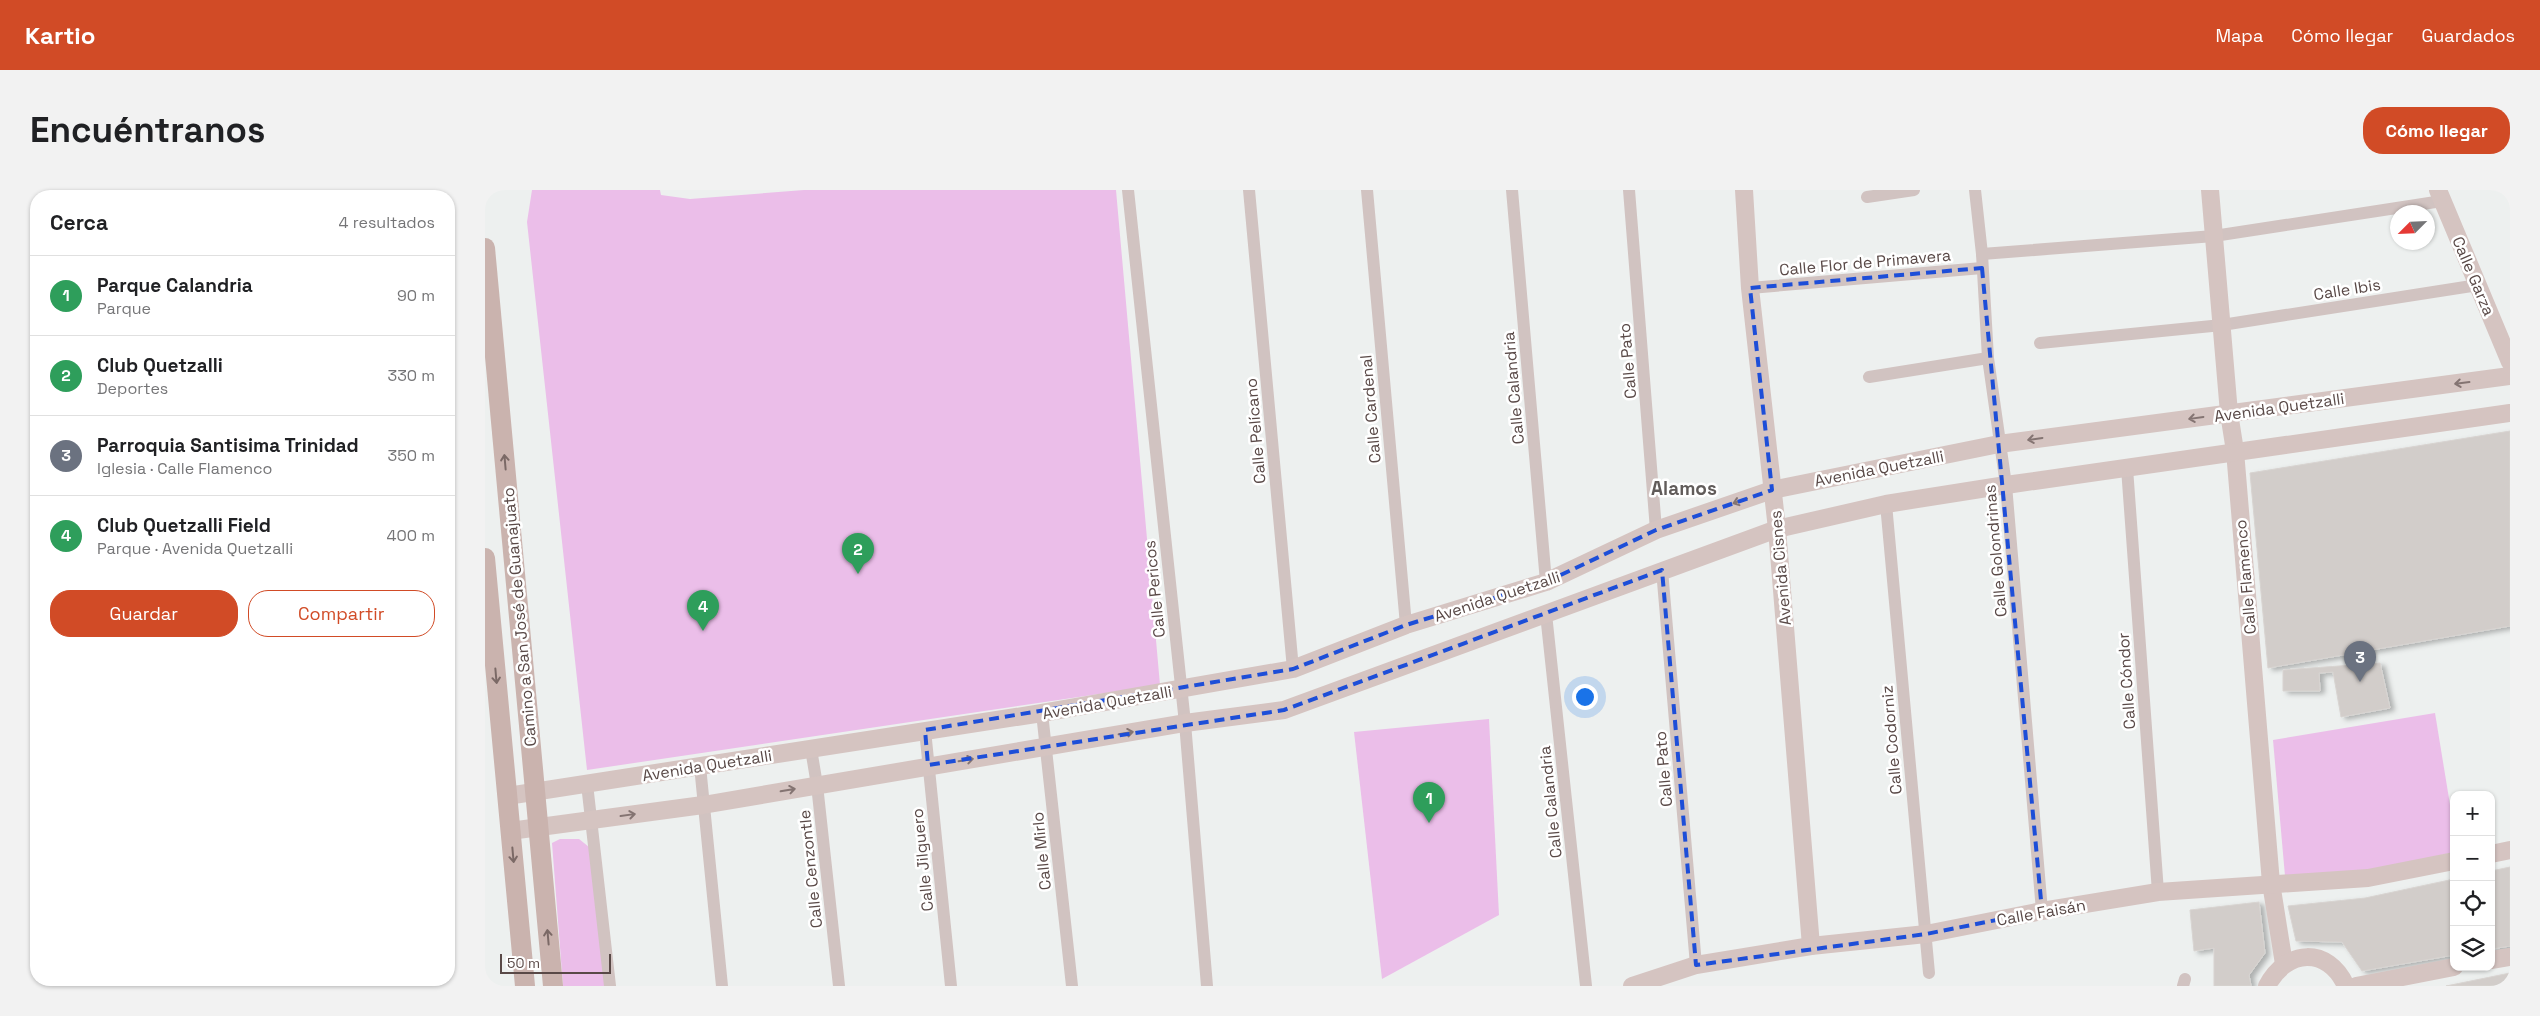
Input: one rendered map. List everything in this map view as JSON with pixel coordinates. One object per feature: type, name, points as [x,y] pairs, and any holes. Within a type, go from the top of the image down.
[{"type":"main road","name":"Avenida Cisnes","points":[[1744,190],[1750,288],[1777,529],[1811,946]]},
{"type":"main road","name":"Calle Flamenco","points":[[2210,190],[2229,413],[2235,451],[2271,884],[2284,964]]},
{"type":"main road","name":"Calle Garza","points":[[2440,195],[2510,362]]},
{"type":"main road","name":"Camino a San José de Guanajuato","points":[[485,248],[553,986]]},
{"type":"main road","name":"Avenida Quetzalli","points":[[507,796],[1042,713],[1293,669],[1406,626],[1547,582],[1656,530],[1772,490],[1999,444],[2510,376]]},
{"type":"main road","name":"Avenida Quetzalli","points":[[510,831],[703,805],[928,765],[1046,748],[1185,723],[1284,710],[1777,529],[1886,504],[2006,485],[2510,413]]},
{"type":"main road","name":"Camino a San José de Guanajuato","points":[[485,558],[525,986]]},
{"type":"main road","points":[[2495,853],[2510,850]]},
{"type":"main road","name":"Calle Faisán","points":[[1632,986],[1696,965],[1811,946],[1925,934],[2042,911],[2158,892],[2368,878],[2450,862]]},
{"type":"main road","points":[[2495,959],[2510,956]]},
{"type":"main road","points":[[2267,986],[2274,973],[2284,964],[2296,958],[2309,957],[2333,966],[2346,986]]},
{"type":"main road","points":[[2356,986],[2450,968]]},
{"type":"street","name":"Calle Pericos","points":[[1128,190],[1185,723],[1207,986]]},
{"type":"street","name":"Calle Pelícano","points":[[1249,190],[1293,669]]},
{"type":"street","name":"Calle Cardenal","points":[[1367,190],[1406,626]]},
{"type":"street","name":"Calle Calandria","points":[[1512,190],[1547,582]]},
{"type":"street","name":"Calle Pato","points":[[1629,190],[1656,530]]},
{"type":"street","points":[[1867,197],[1914,190]]},
{"type":"street","name":"Calle Golondrinas","points":[[1975,190],[1982,254],[1989,358],[2006,485],[2042,911]]},
{"type":"street","points":[[1982,254],[2214,236],[2440,195]]},
{"type":"street","name":"Calle Flor de Primavera","points":[[1750,288],[1982,268]]},
{"type":"street","name":"Calle Ibis","points":[[2040,343],[2222,325],[2478,285]]},
{"type":"street","points":[[1869,377],[1989,358]]},
{"type":"street","name":"Calle Cóndor","points":[[2127,468],[2158,892]]},
{"type":"street","name":"Calle Codorniz","points":[[1886,504],[1929,973]]},
{"type":"street","name":"Calle Pato","points":[[1662,570],[1696,965]]},
{"type":"street","name":"Calle Calandria","points":[[1546,614],[1586,986]]},
{"type":"street","name":"Calle Mirlo","points":[[1042,713],[1071,986]]},
{"type":"street","name":"Calle Jilguero","points":[[925,730],[951,986]]},
{"type":"street","name":"Calle Cenzontle","points":[[811,749],[817,785],[839,986]]},
{"type":"street","points":[[700,766],[722,986]]},
{"type":"street","points":[[587,784],[610,986]]},
{"type":"highlighted area","points":[[1982,268],[2042,911],[1926,934],[1696,965],[1662,570],[1284,710],[928,765],[925,730],[1293,669],[1406,625],[1546,582],[1656,530],[1772,490],[1750,288]]},
{"type":"shaded area","points":[[532,190],[660,190],[661,195],[690,199],[804,190],[1116,190],[1160,685],[587,770],[527,222]]},
{"type":"shaded area","points":[[2435,713],[2450,805],[2450,853],[2366,873],[2285,876],[2273,740]]},
{"type":"shaded area","points":[[1489,719],[1499,915],[1382,979],[1354,732]]},
{"type":"shaded area","points":[[560,839],[579,839],[589,847],[608,986],[563,986],[552,843]]},
{"type":"building","points":[[2510,431],[2510,626],[2268,668],[2250,473]]},
{"type":"building","points":[[2380,663],[2390,708],[2341,717],[2333,672],[2319,673],[2320,691],[2283,691],[2283,670]]},
{"type":"building","points":[[2510,867],[2510,946],[2495,948],[2495,881],[2495,870]]},
{"type":"building","points":[[2450,880],[2450,956],[2362,971],[2342,942],[2296,941],[2288,906],[2365,898]]},
{"type":"building","points":[[2259,902],[2265,953],[2249,975],[2251,986],[2214,986],[2214,948],[2194,951],[2190,910]]},
{"type":"building","points":[[2510,973],[2510,986],[2446,986]]},
{"type":"place","name":"Club Quetzalli","points":[[858,574]]},
{"type":"place","name":"Club Quetzalli Field","points":[[703,631]]},
{"type":"place","name":"Parroquia Santisima Trinidad","points":[[2360,682]]},
{"type":"place","name":"Parque Calandria","points":[[1429,823]]},
{"type":"district","name":"Alamos","points":[[1684,488]]}]
